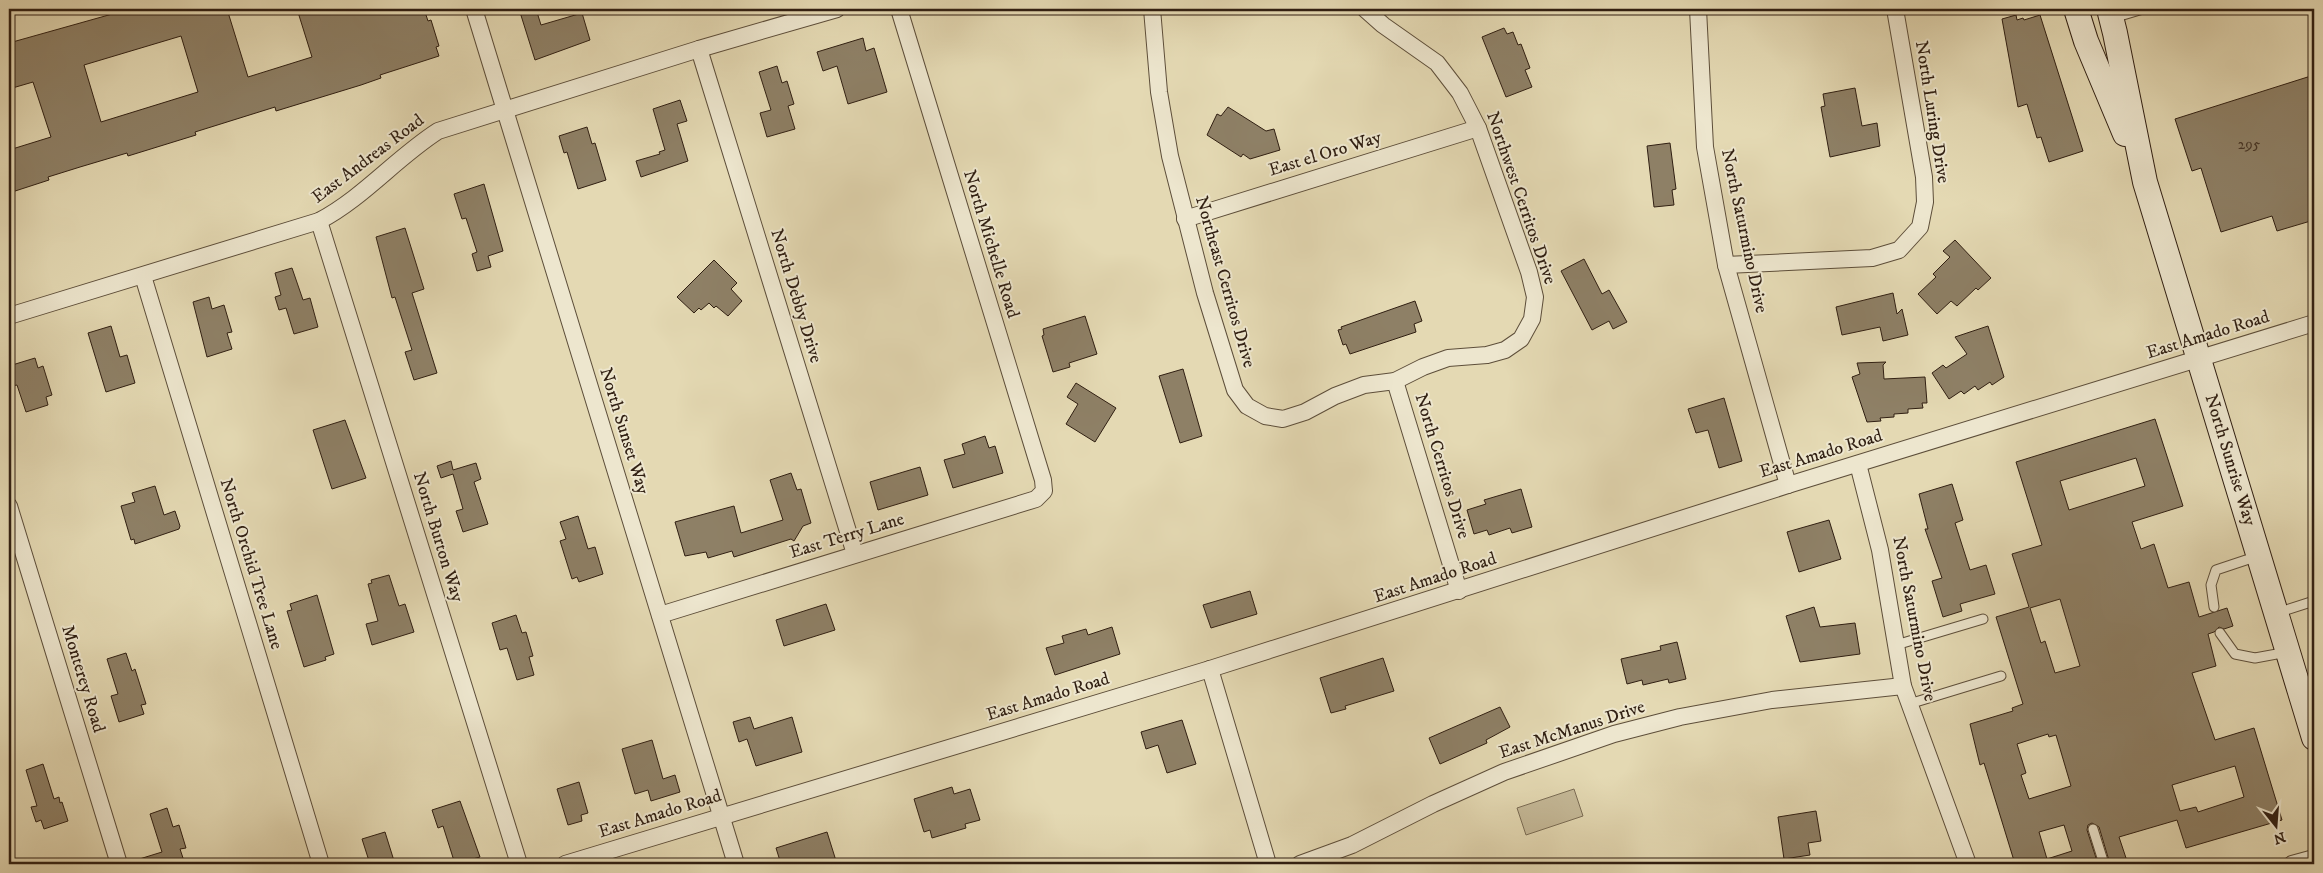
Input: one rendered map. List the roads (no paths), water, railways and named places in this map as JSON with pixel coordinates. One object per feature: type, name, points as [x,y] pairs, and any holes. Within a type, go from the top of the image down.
[{"type":"main road","name":"North Sunrise Way","points":[[2076,9],[2086,41],[2145,182]]},
{"type":"main road","name":"North Sunrise Way","points":[[2110,14],[2145,182],[2314,738]]},
{"type":"street","name":"North Sunset Way","points":[[474,9],[736,864]]},
{"type":"street","name":"East Andreas Road","points":[[9,316],[319,221],[338,211],[413,147],[438,130],[699,49],[837,9]]},
{"type":"street","name":"North Michelle Road","points":[[899,9],[1043,480],[1044,492]]},
{"type":"street","name":"Northeast Cerritos Drive","points":[[1152,9],[1158,92],[1170,156],[1184,219],[1235,390],[1247,406],[1265,416],[1284,419],[1305,412],[1335,396],[1364,385],[1395,381]]},
{"type":"street","name":"Northwest Cerritos Drive","points":[[1365,9],[1382,25],[1437,63],[1460,93],[1478,128],[1529,272],[1535,297],[1532,318],[1521,339],[1506,350],[1487,355],[1448,358],[1423,367],[1395,381]]},
{"type":"street","name":"North Saturmino Drive","points":[[1698,9],[1705,147],[1726,265],[1788,485]]},
{"type":"street","name":"North Luring Drive","points":[[1726,265],[1872,258],[1899,250],[1920,227],[1925,202],[1924,177],[1895,9]]},
{"type":"street","name":"North Debby Drive","points":[[699,49],[856,554]]},
{"type":"street","name":"East el Oro Way","points":[[1184,219],[1478,128]]},
{"type":"street","name":"North Burton Way","points":[[319,221],[520,864]]},
{"type":"street","name":"North Orchid Tree Lane","points":[[143,276],[321,864]]},
{"type":"street","name":"East Amado Road","points":[[565,864],[1210,670],[1788,485],[2314,323]]},
{"type":"street","name":"North Cerritos Drive","points":[[1395,381],[1459,591]]},
{"type":"street","name":"North Saturmino Drive","points":[[1858,464],[1880,550],[1903,686],[1968,864]]},
{"type":"street","name":"East Terry Lane","points":[[660,615],[1036,499],[1044,492]]},
{"type":"street","name":"Monterey Road","points":[[9,506],[119,864]]},
{"type":"street","points":[[1210,670],[1268,864]]},
{"type":"street","name":"East McManus Drive","points":[[1300,864],[1352,846],[1433,804],[1504,772],[1614,734],[1680,718],[1772,700],[1903,686]]},
{"type":"street","points":[[2292,864],[2314,858]]},
{"type":"lane","points":[[2110,14],[2144,9]]},
{"type":"lane","points":[[2214,607],[2210,585],[2216,570],[2259,556]]},
{"type":"lane","points":[[2276,613],[2314,601]]},
{"type":"lane","points":[[1896,645],[1983,619]]},
{"type":"lane","points":[[2220,633],[2235,654],[2255,658],[2288,652]]},
{"type":"lane","points":[[1909,704],[2001,676]]},
{"type":"lane","points":[[2093,829],[2104,864]]}]
